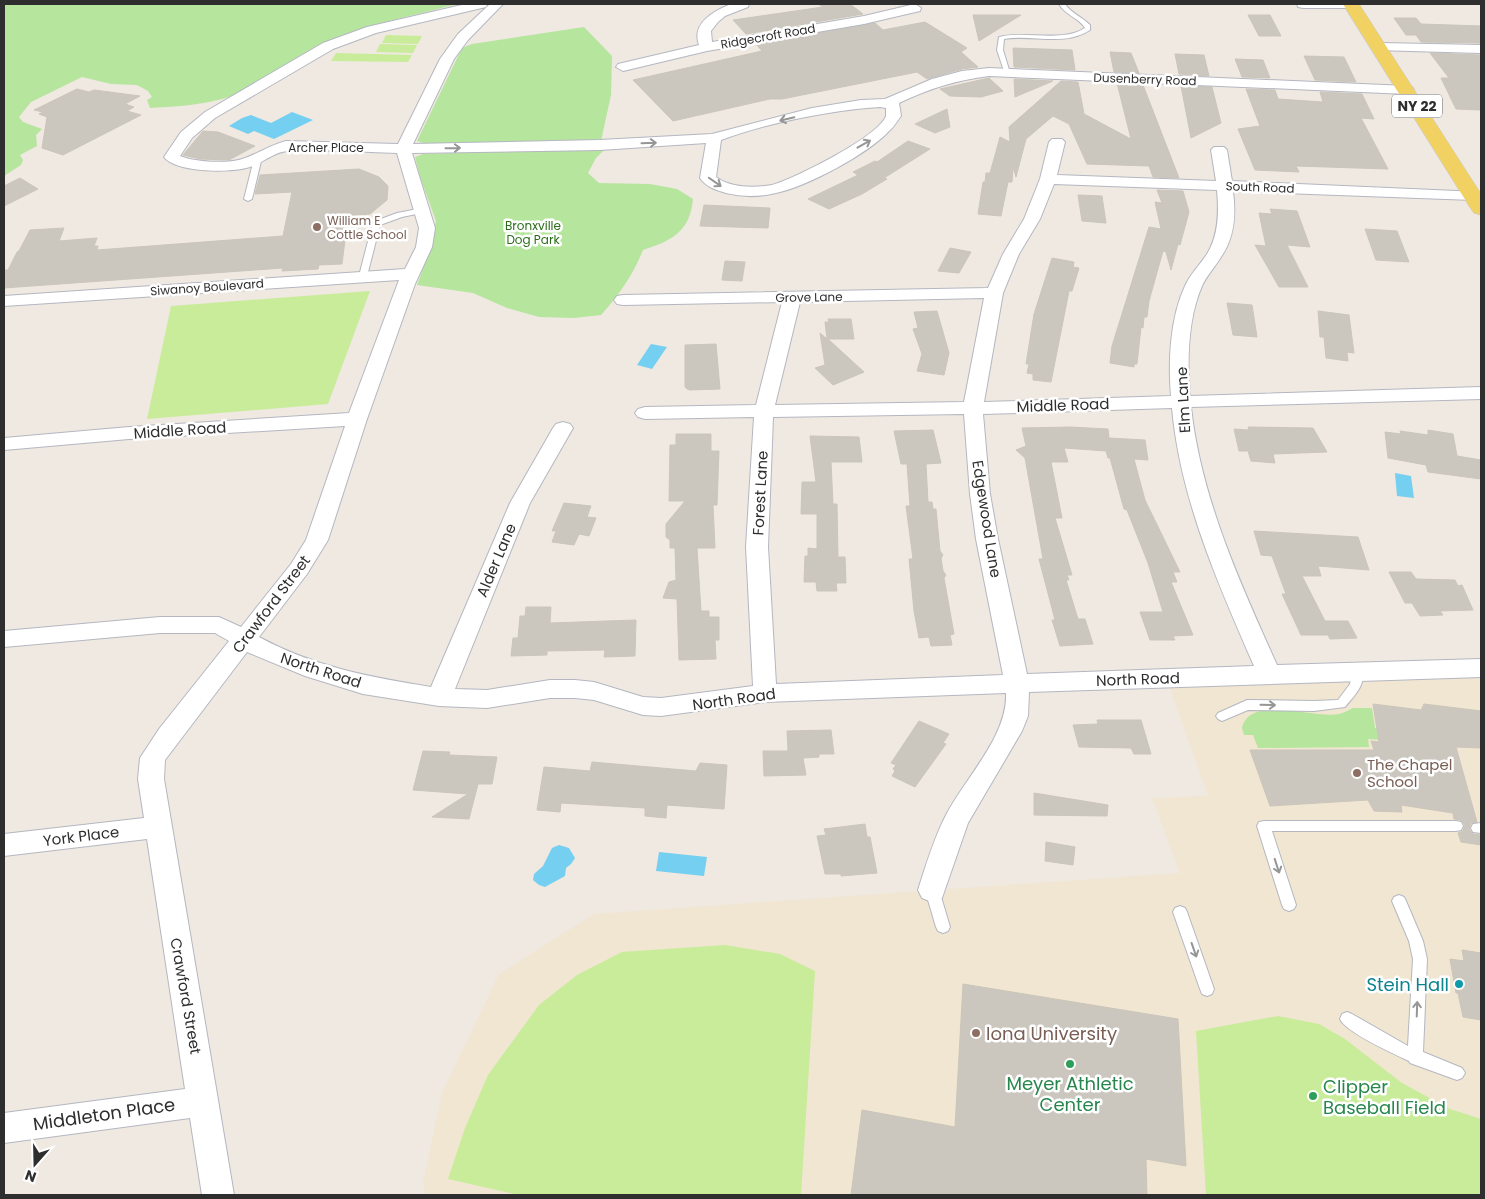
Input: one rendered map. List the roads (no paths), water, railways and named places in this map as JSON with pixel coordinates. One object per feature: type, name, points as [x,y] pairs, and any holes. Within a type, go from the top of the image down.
[{"type":"main road","name":"NY 22","points":[[1351,4],[1477,202]]},
{"type":"street","name":"Archer Place","points":[[481,4],[372,30],[328,46],[210,116],[186,135],[172,158],[186,163],[232,165],[243,164],[277,147],[286,146],[404,148],[600,145],[714,138]]},
{"type":"street","points":[[404,148],[447,59],[463,37],[497,4]]},
{"type":"street","points":[[707,47],[703,34],[711,20],[728,9],[743,4]]},
{"type":"street","points":[[1303,4],[1351,4]]},
{"type":"street","name":"Ridgecroft Road","points":[[623,67],[707,47],[864,20],[915,8]]},
{"type":"street","points":[[1380,47],[1481,48]]},
{"type":"street","name":"Dusenberry Road","points":[[714,138],[727,133],[814,113],[874,102],[889,103],[941,79],[970,73],[1406,90]]},
{"type":"street","points":[[714,138],[708,178],[716,185],[724,188],[744,190],[775,188],[817,170],[880,133],[895,115],[896,108],[889,103]]},
{"type":"street","name":"Edgewood Lane","points":[[932,890],[956,821],[1001,748],[1012,724],[1018,704],[1017,683],[987,539],[979,486],[973,408],[994,292],[1011,254],[1032,219],[1048,179],[1058,142]]},
{"type":"street","name":"Crawford Street","points":[[218,1195],[158,827],[151,779],[153,758],[168,736],[300,568],[317,540],[357,419],[410,274],[424,246],[426,228],[423,210],[404,148]]},
{"type":"street","name":"Elm Lane","points":[[1219,150],[1226,220],[1222,240],[1212,260],[1194,283],[1188,306],[1181,344],[1180,402],[1182,425],[1205,511],[1238,606],[1270,675]]},
{"type":"street","name":"South Road","points":[[1048,179],[1224,186],[1477,202]]},
{"type":"street","name":"Siwanoy Boulevard","points":[[4,301],[410,274]]},
{"type":"street","name":"Grove Lane","points":[[623,300],[994,292]]},
{"type":"street","name":"Forest Lane","points":[[765,693],[757,547],[764,411],[792,297]]},
{"type":"street","name":"Middle Road","points":[[645,413],[973,408],[1481,393]]},
{"type":"street","name":"Middle Road","points":[[4,444],[130,433],[357,419]]},
{"type":"street","name":"Alder Lane","points":[[439,697],[520,503],[563,428]]},
{"type":"street","name":"North Road","points":[[4,639],[160,626],[219,625],[265,651],[313,670],[363,685],[439,697],[487,699],[550,689],[575,689],[594,691],[642,706],[661,707],[765,693],[1481,668]]},
{"type":"street","name":"York Place","points":[[4,845],[158,827]]},
{"type":"street","name":"Middleton Place","points":[[4,1128],[204,1101]]},
{"type":"lane","points":[[1007,73],[1000,50],[1001,38],[1024,34],[1072,36],[1083,34],[1088,29],[1088,25],[1084,21],[1066,12],[1062,4]]},
{"type":"lane","points":[[248,199],[258,157]]},
{"type":"lane","points":[[363,276],[376,224],[400,215],[423,210]]},
{"type":"lane","points":[[1222,716],[1247,705],[1314,706],[1341,704],[1356,685],[1357,671]]},
{"type":"lane","points":[[1289,905],[1264,826],[1456,826]]},
{"type":"lane","points":[[932,890],[944,927]]},
{"type":"lane","points":[[1399,901],[1416,941],[1420,959],[1415,1058]]},
{"type":"lane","points":[[1180,912],[1206,989]]},
{"type":"lane","points":[[1347,1019],[1415,1058],[1457,1073]]},
{"type":"water","points":[[292,112],[313,120],[274,139],[254,131],[248,134],[229,126],[251,115],[271,123]]},
{"type":"water","points":[[651,344],[667,347],[652,369],[637,365]]},
{"type":"water","points":[[1395,473],[1411,476],[1414,498],[1397,496]]},
{"type":"water","points":[[559,845],[569,848],[575,858],[566,868],[565,876],[545,887],[539,885],[533,880],[534,874],[543,866],[552,848]]},
{"type":"water","points":[[659,852],[707,857],[704,876],[656,871]]},
{"type":"place","name":"William E Cottle School","points":[[317,227]]},
{"type":"place","name":"The Chapel School","points":[[1357,773]]},
{"type":"place","name":"Stein Hall","points":[[1459,984]]},
{"type":"place","name":"Iona University","points":[[976,1033]]},
{"type":"place","name":"Meyer Athletic Center","points":[[1070,1064]]},
{"type":"place","name":"Clipper Baseball Field","points":[[1313,1096]]},
{"type":"park label","name":"Bronxville Dog Park","points":[[533,232]]}]
